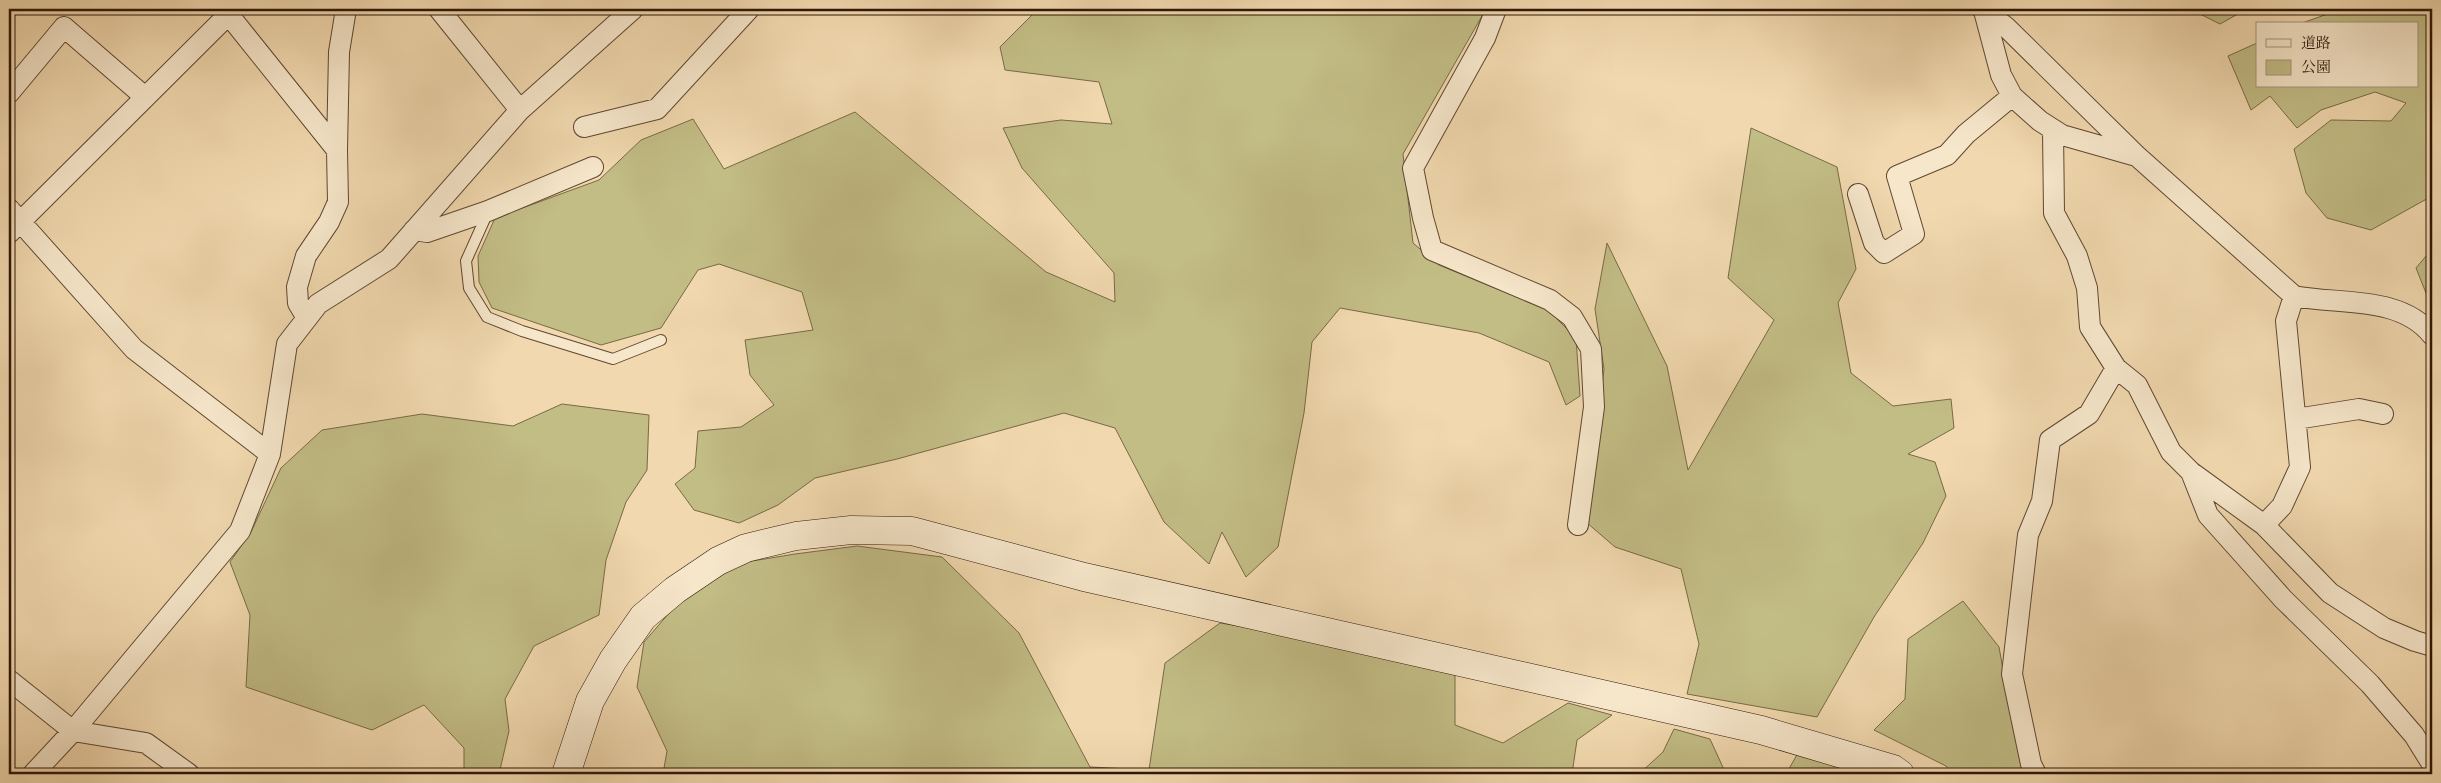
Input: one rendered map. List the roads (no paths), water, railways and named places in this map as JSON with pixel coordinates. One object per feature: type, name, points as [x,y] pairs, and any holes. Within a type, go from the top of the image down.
[{"type":"street","points":[[307,318],[298,303],[297,287],[306,256],[329,222],[338,202],[339,52],[346,9]]},
{"type":"street","points":[[439,9],[520,110]]},
{"type":"street","points":[[33,774],[72,731],[240,531],[270,454],[287,344],[307,318],[318,304],[388,259],[520,110],[633,9]]},
{"type":"street","points":[[584,127],[657,109],[749,9]]},
{"type":"street","points":[[1496,9],[1485,38],[1413,168],[1423,218],[1432,250],[1550,300],[1572,317],[1591,349],[1594,407],[1578,525]]},
{"type":"street","points":[[270,454],[134,349],[12,222],[145,97],[229,10],[337,150]]},
{"type":"street","points":[[1983,10],[2001,75],[2012,96],[2040,121],[2062,135],[2138,157]]},
{"type":"street","points":[[1983,10],[2006,27],[2138,157],[2294,296],[2317,301],[2384,307],[2410,315],[2432,335]]},
{"type":"street","points":[[9,93],[64,26],[145,97]]},
{"type":"street","points":[[1858,194],[1874,243],[1884,253],[1914,234],[1897,176],[1947,155],[1966,134],[2012,96]]},
{"type":"street","points":[[2053,130],[2054,213],[2077,256],[2087,288],[2090,327],[2116,368],[2137,385],[2171,452],[2191,472],[2264,525],[2330,592],[2384,628],[2432,646]]},
{"type":"street","points":[[414,230],[427,232],[488,211],[593,168]]},
{"type":"street","points":[[2264,525],[2282,506],[2300,467],[2286,321],[2294,296]]},
{"type":"street","points":[[2036,774],[2031,764],[2012,674],[2028,536],[2042,501],[2050,440],[2089,414],[2116,368]]},
{"type":"street","points":[[2296,419],[2359,409],[2383,414]]},
{"type":"street","points":[[2191,472],[2208,515],[2283,599],[2370,684],[2414,735],[2432,764]]},
{"type":"street","points":[[566,774],[590,701],[613,660],[643,617],[675,590],[718,561],[746,548],[796,536],[851,530],[912,531],[1084,577],[1761,730],[1893,769],[1900,774]]},
{"type":"street","points":[[9,680],[72,731],[146,743],[189,774]]},
{"type":"lane","points":[[488,211],[466,261],[469,288],[487,317],[522,331],[613,359],[661,340]]}]
